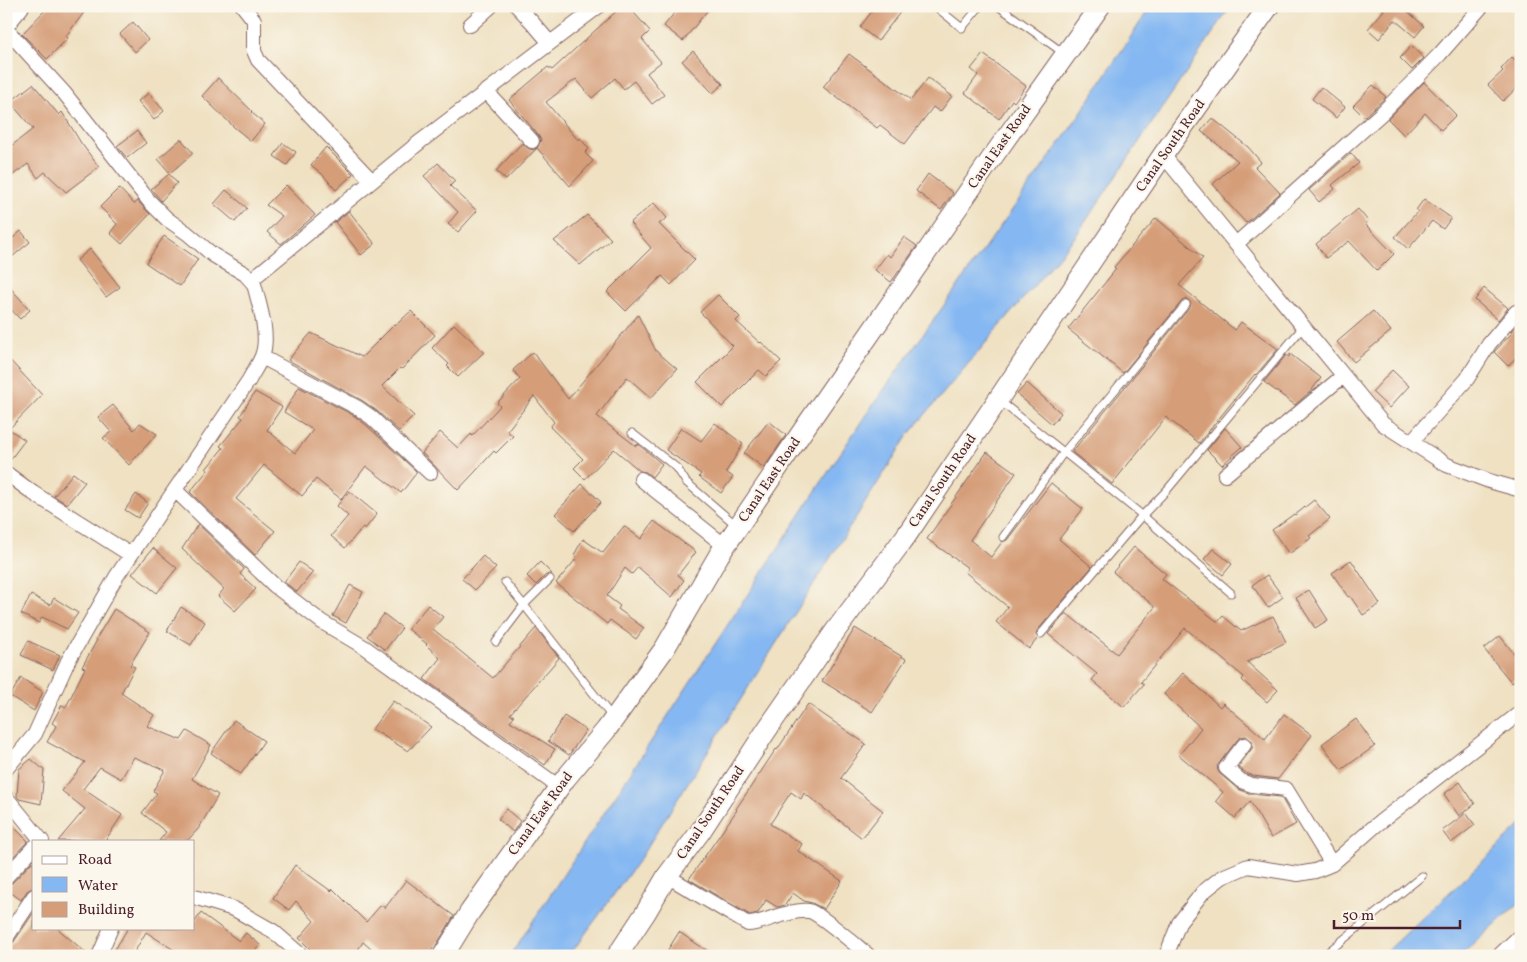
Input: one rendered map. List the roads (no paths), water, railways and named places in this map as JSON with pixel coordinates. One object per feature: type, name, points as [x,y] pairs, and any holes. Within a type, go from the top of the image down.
[{"type":"main road","points":[[6,22],[19,6]]},
{"type":"main road","name":"Canal East Road","points":[[442,956],[470,912],[560,787],[614,719],[665,648],[725,546],[804,429],[1100,6]]},
{"type":"main road","name":"Canal South Road","points":[[617,956],[667,876],[700,832],[766,731],[836,630],[906,536],[1163,155],[1269,6]]},
{"type":"main road","points":[[1503,956],[1521,939]]},
{"type":"street","points":[[243,6],[254,20],[254,51],[258,60],[372,182]]},
{"type":"street","points":[[470,25],[491,6]]},
{"type":"street","points":[[516,6],[550,43]]},
{"type":"street","points":[[251,280],[421,140],[599,6]]},
{"type":"street","points":[[1236,244],[1383,112],[1440,54],[1482,6]]},
{"type":"street","points":[[6,29],[65,94],[159,212],[213,255],[245,274],[251,280],[254,284],[262,314],[265,341],[262,357],[249,380],[131,555],[90,621],[68,661],[33,738],[6,769]]},
{"type":"street","points":[[486,91],[532,141]]},
{"type":"street","points":[[1163,155],[1383,424],[1447,465],[1489,481],[1521,490]]},
{"type":"street","points":[[1410,442],[1466,380],[1490,344],[1516,312]]},
{"type":"street","points":[[262,357],[358,408],[371,417],[430,473]]},
{"type":"street","points":[[1225,475],[1343,376]]},
{"type":"street","points":[[6,473],[33,493],[131,555]]},
{"type":"street","points":[[642,478],[725,546]]},
{"type":"street","points":[[175,490],[275,586],[322,622],[364,647],[560,787]]},
{"type":"street","points":[[1166,956],[1179,923],[1203,892],[1222,877],[1248,866],[1298,874],[1315,871],[1332,864],[1375,826],[1521,712]]},
{"type":"street","points":[[1244,745],[1226,768],[1241,781],[1252,785],[1286,789],[1332,864]]},
{"type":"street","points":[[6,797],[38,840]]},
{"type":"street","points":[[6,877],[32,849]]},
{"type":"street","points":[[667,876],[748,924],[787,913],[809,911],[869,956]]},
{"type":"street","points":[[195,897],[234,909],[273,931],[302,956]]},
{"type":"street","points":[[6,938],[32,899]]},
{"type":"street","points":[[100,956],[110,930]]},
{"type":"lane","points":[[935,6],[962,28],[980,6]]},
{"type":"lane","points":[[998,6],[1065,55]]},
{"type":"lane","points":[[1003,537],[1064,452],[1186,304]]},
{"type":"lane","points":[[1041,634],[1142,515],[1167,490],[1303,327]]},
{"type":"lane","points":[[998,399],[1142,515],[1231,593]]},
{"type":"lane","points":[[632,433],[677,468],[686,482],[738,527]]},
{"type":"lane","points":[[496,642],[524,605],[550,579]]},
{"type":"lane","points":[[505,582],[614,719]]},
{"type":"lane","points":[[1324,956],[1422,876]]},
{"type":"water","points":[[1151,6],[1231,6],[1075,237],[908,435],[639,860],[569,956],[510,956],[865,416],[1072,126]]},
{"type":"water","points":[[1521,825],[1521,901],[1460,956],[1382,956]]}]
